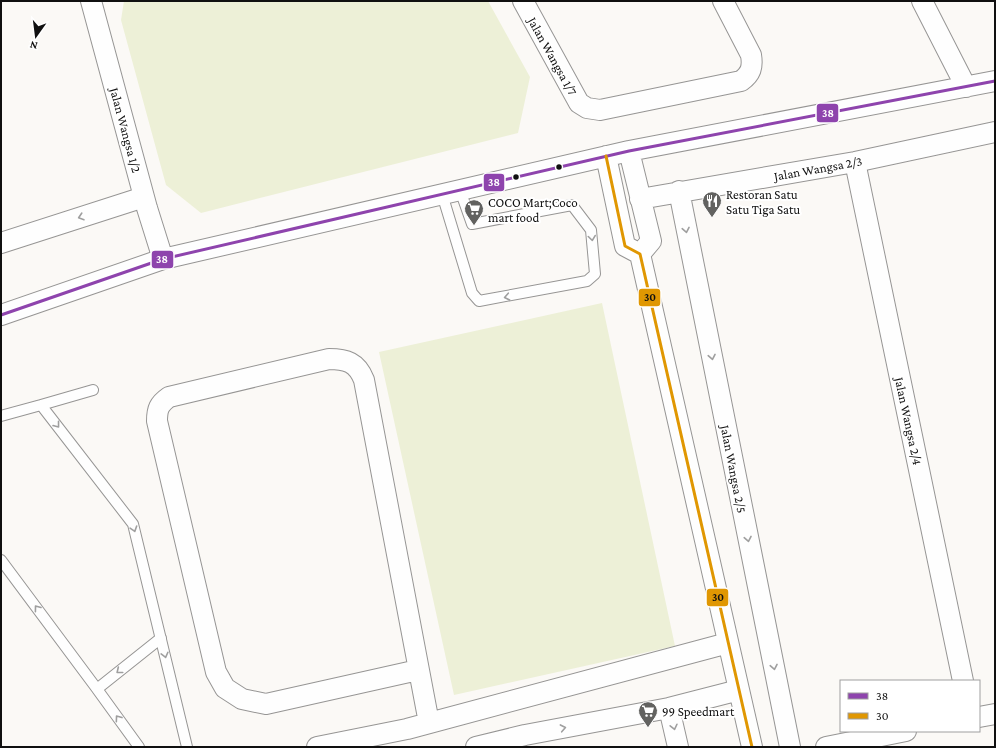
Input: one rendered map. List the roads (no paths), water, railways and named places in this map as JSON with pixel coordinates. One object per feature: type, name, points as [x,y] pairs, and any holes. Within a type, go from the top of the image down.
[{"type":"street","name":"Jalan Wangsa 1/2","points":[[91,1],[144,197],[163,259]]},
{"type":"street","name":"Jalan Wangsa 1/7","points":[[523,1],[579,103],[587,108],[600,110],[611,109],[741,81],[748,76],[751,69],[751,55],[723,1]]},
{"type":"street","points":[[922,1],[966,86]]},
{"type":"street","points":[[1,314],[163,259],[629,151],[995,81]]},
{"type":"street","name":"Jalan Wangsa 2/3","points":[[640,199],[679,191],[855,162],[995,132]]},
{"type":"street","points":[[629,151],[651,241],[640,254]]},
{"type":"street","points":[[606,156],[625,246],[640,254],[752,747]]},
{"type":"street","name":"Jalan Wangsa 2/4","points":[[855,162],[962,680]]},
{"type":"street","name":"Jalan Wangsa 2/5","points":[[679,191],[790,747]]},
{"type":"street","points":[[1,243],[144,197]]},
{"type":"street","points":[[418,670],[266,704],[242,699],[225,688],[216,672],[157,421],[157,411],[161,403],[169,397],[329,359],[340,359],[352,364],[360,370],[364,380],[429,723]]},
{"type":"street","points":[[317,747],[391,740],[429,723],[728,643]]},
{"type":"street","points":[[476,747],[526,741],[669,708],[739,690]]},
{"type":"street","points":[[669,708],[678,747]]},
{"type":"street","points":[[980,717],[995,714]]},
{"type":"street","points":[[826,747],[901,732]]},
{"type":"lane","points":[[451,192],[472,224],[572,205],[590,230],[596,274],[587,282],[479,301],[472,293],[451,192]]},
{"type":"lane","points":[[1,416],[93,390]]},
{"type":"lane","points":[[41,405],[133,524],[187,747]]},
{"type":"lane","points":[[1,560],[139,747]]},
{"type":"lane","points":[[97,689],[161,638]]},
{"type":"place","name":"Restoran Satu Satu Tiga Satu","points":[[712,218]]},
{"type":"place","name":"COCO Mart;Coco mart food","points":[[474,226]]},
{"type":"place","name":"99 Speedmart","points":[[648,728]]}]
